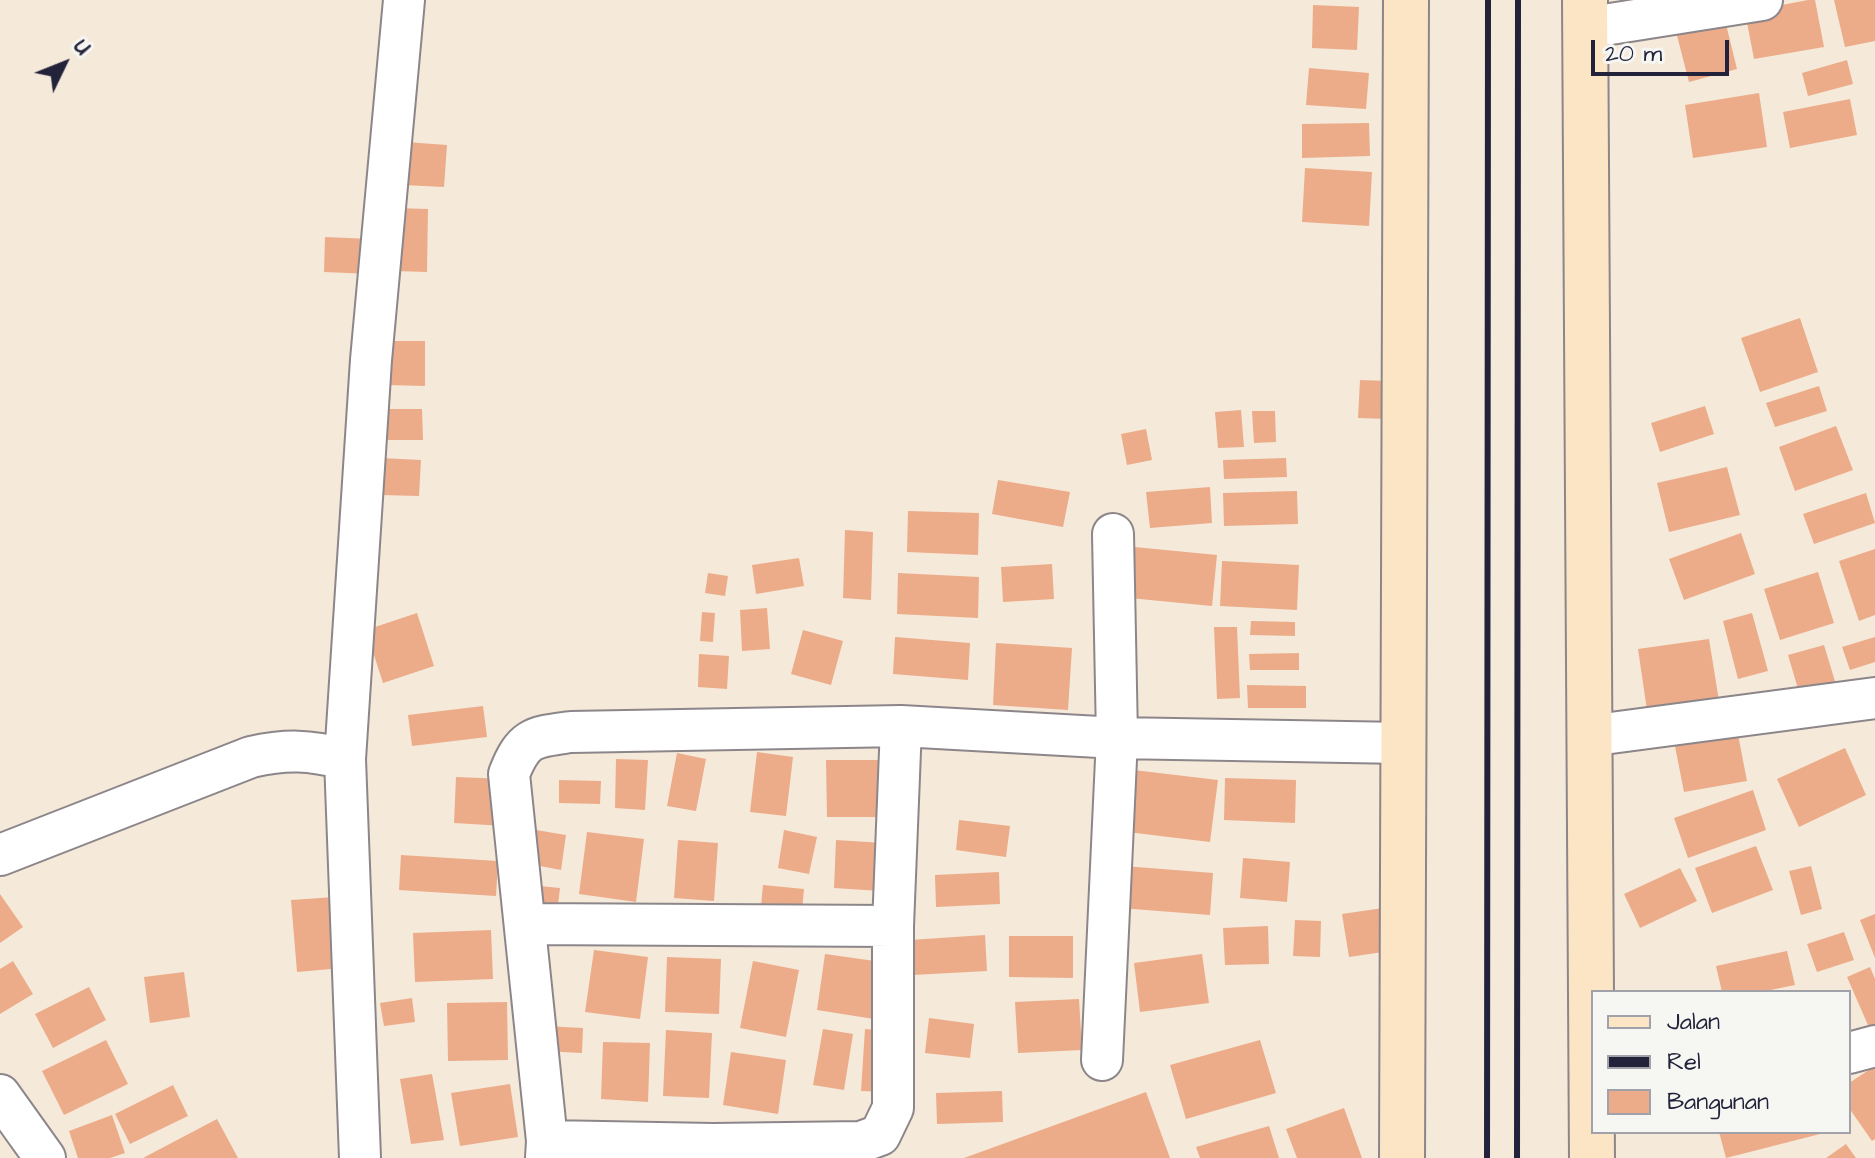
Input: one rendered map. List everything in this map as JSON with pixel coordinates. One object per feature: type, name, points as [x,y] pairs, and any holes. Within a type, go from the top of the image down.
[{"type":"main road","points":[[1402,1158],[1406,0]]},
{"type":"main road","points":[[1585,14],[1591,990]]},
{"type":"main road","points":[[1592,1134],[1592,1158]]},
{"type":"street","points":[[360,1158],[345,759],[371,360],[404,0]]},
{"type":"street","points":[[1585,14],[1762,0]]},
{"type":"street","points":[[1102,1060],[1117,738],[1113,534]]},
{"type":"street","points":[[1588,736],[1875,698]]},
{"type":"street","points":[[901,726],[893,926],[893,1108],[880,1135],[861,1142],[547,1150],[509,774],[516,755],[536,736],[571,732],[901,726],[1117,738],[1403,743]]},
{"type":"street","points":[[0,855],[251,757],[281,750],[313,751],[345,759]]},
{"type":"street","points":[[526,924],[893,926]]},
{"type":"street","points":[[1851,1052],[1875,1046]]},
{"type":"street","points":[[0,1095],[45,1158]]},
{"type":"building","points":[[1815,0],[1824,47],[1754,59],[1745,12]]},
{"type":"building","points":[[1834,0],[1875,0],[1875,41],[1845,47]]},
{"type":"building","points":[[1313,5],[1359,7],[1357,50],[1312,48]]},
{"type":"building","points":[[1723,12],[1737,69],[1689,82],[1674,24]]},
{"type":"building","points":[[1847,60],[1853,84],[1808,96],[1802,73]]},
{"type":"building","points":[[1309,68],[1369,73],[1366,109],[1306,105]]},
{"type":"building","points":[[1759,93],[1767,147],[1693,158],[1685,105]]},
{"type":"building","points":[[1850,99],[1857,135],[1790,148],[1783,112]]},
{"type":"building","points":[[1369,123],[1370,156],[1302,158],[1302,124]]},
{"type":"building","points":[[406,142],[447,145],[444,187],[403,185]]},
{"type":"building","points":[[1305,168],[1372,172],[1369,226],[1302,222]]},
{"type":"building","points":[[396,208],[428,209],[427,272],[394,271]]},
{"type":"building","points":[[325,237],[372,239],[371,274],[324,272]]},
{"type":"building","points":[[1800,318],[1818,372],[1760,392],[1741,338]]},
{"type":"building","points":[[387,341],[425,341],[425,386],[387,385]]},
{"type":"building","points":[[1360,380],[1388,381],[1387,419],[1358,418]]},
{"type":"building","points":[[1819,386],[1827,411],[1775,427],[1766,403]]},
{"type":"building","points":[[1705,406],[1714,434],[1660,452],[1651,423]]},
{"type":"building","points":[[375,409],[422,409],[423,440],[375,440]]},
{"type":"building","points":[[1241,410],[1244,447],[1218,448],[1215,412]]},
{"type":"building","points":[[1252,411],[1275,411],[1276,442],[1254,443]]},
{"type":"building","points":[[1836,426],[1853,470],[1795,491],[1779,447]]},
{"type":"building","points":[[1146,429],[1152,460],[1127,465],[1121,434]]},
{"type":"building","points":[[381,458],[421,460],[419,496],[380,495]]},
{"type":"building","points":[[1286,458],[1287,477],[1224,479],[1223,460]]},
{"type":"building","points":[[1727,467],[1740,515],[1669,532],[1657,483]]},
{"type":"building","points":[[998,480],[1070,492],[1063,527],[992,514]]},
{"type":"building","points":[[1210,487],[1212,523],[1150,528],[1146,492]]},
{"type":"building","points":[[1297,491],[1298,524],[1224,526],[1223,493]]},
{"type":"building","points":[[1866,493],[1875,523],[1814,544],[1803,514]]},
{"type":"building","points":[[908,511],[979,513],[978,555],[907,552]]},
{"type":"building","points":[[845,530],[873,532],[871,600],[843,598]]},
{"type":"building","points":[[1741,533],[1755,574],[1684,600],[1669,559]]},
{"type":"building","points":[[1124,546],[1217,555],[1212,606],[1119,597]]},
{"type":"building","points":[[1875,549],[1875,615],[1859,621],[1839,561]]},
{"type":"building","points":[[799,558],[804,586],[756,594],[752,565]]},
{"type":"building","points":[[1222,561],[1299,565],[1297,610],[1220,606]]},
{"type":"building","points":[[1052,564],[1054,599],[1003,602],[1001,567]]},
{"type":"building","points":[[1818,572],[1834,623],[1780,640],[1764,589]]},
{"type":"building","points":[[708,573],[728,576],[725,596],[705,593]]},
{"type":"building","points":[[898,573],[979,577],[978,618],[897,614]]},
{"type":"building","points":[[767,608],[770,649],[742,651],[740,610]]},
{"type":"building","points":[[702,612],[715,613],[713,642],[700,641]]},
{"type":"building","points":[[417,613],[434,666],[383,683],[366,630]]},
{"type":"building","points":[[1752,613],[1768,671],[1738,679],[1723,621]]},
{"type":"building","points":[[1251,621],[1295,622],[1295,636],[1250,635]]},
{"type":"building","points":[[1214,627],[1237,627],[1240,698],[1217,699]]},
{"type":"building","points":[[803,630],[843,641],[831,685],[791,674]]},
{"type":"building","points":[[895,637],[970,643],[968,680],[893,674]]},
{"type":"building","points":[[1875,637],[1875,662],[1850,670],[1842,647]]},
{"type":"building","points":[[1709,639],[1720,707],[1648,717],[1638,649]]},
{"type":"building","points":[[996,643],[1072,648],[1068,710],[993,705]]},
{"type":"building","points":[[1824,645],[1837,688],[1801,699],[1788,655]]},
{"type":"building","points":[[1299,653],[1299,670],[1250,670],[1249,654]]},
{"type":"building","points":[[699,654],[729,656],[727,689],[698,687]]},
{"type":"building","points":[[1247,685],[1306,686],[1306,708],[1248,708]]},
{"type":"building","points":[[483,706],[487,737],[412,746],[408,715]]},
{"type":"building","points":[[1736,724],[1747,781],[1684,792],[1673,736]]},
{"type":"building","points":[[1845,748],[1866,795],[1799,827],[1777,779]]},
{"type":"building","points":[[757,752],[793,757],[786,816],[750,812]]},
{"type":"building","points":[[677,753],[706,759],[696,811],[667,806]]},
{"type":"building","points":[[616,759],[648,760],[645,810],[615,808]]},
{"type":"building","points":[[826,760],[881,760],[881,817],[827,817]]},
{"type":"building","points":[[1125,769],[1218,780],[1210,842],[1119,831]]},
{"type":"building","points":[[456,777],[506,779],[504,826],[454,823]]},
{"type":"building","points":[[1225,778],[1296,780],[1295,823],[1224,820]]},
{"type":"building","points":[[559,780],[601,781],[600,804],[559,803]]},
{"type":"building","points":[[1753,790],[1766,830],[1688,858],[1674,818]]},
{"type":"building","points":[[959,820],[1010,826],[1006,857],[956,850]]},
{"type":"building","points":[[530,829],[566,835],[561,870],[524,863]]},
{"type":"building","points":[[784,830],[817,837],[809,874],[778,868]]},
{"type":"building","points":[[587,832],[644,839],[636,902],[579,894]]},
{"type":"building","points":[[678,840],[718,843],[714,901],[674,898]]},
{"type":"building","points":[[836,840],[884,843],[881,891],[834,888]]},
{"type":"building","points":[[1756,846],[1773,890],[1712,913],[1695,868]]},
{"type":"building","points":[[401,855],[498,861],[496,896],[399,890]]},
{"type":"building","points":[[1243,858],[1290,862],[1287,902],[1240,898]]},
{"type":"building","points":[[1124,866],[1213,873],[1210,915],[1120,908]]},
{"type":"building","points":[[1811,866],[1822,909],[1801,915],[1789,871]]},
{"type":"building","points":[[1680,868],[1697,901],[1640,928],[1624,894]]},
{"type":"building","points":[[999,872],[1000,904],[936,907],[935,875]]},
{"type":"building","points":[[763,885],[804,889],[801,921],[760,917]]},
{"type":"building","points":[[539,886],[560,888],[557,913],[536,910]]},
{"type":"building","points":[[0,894],[23,927],[0,943]]},
{"type":"building","points":[[335,897],[342,968],[297,972],[291,900]]},
{"type":"building","points":[[1383,908],[1390,951],[1349,957],[1342,914]]},
{"type":"building","points":[[1875,914],[1875,958],[1860,920]]},
{"type":"building","points":[[1295,920],[1321,921],[1320,957],[1293,956]]},
{"type":"building","points":[[1268,926],[1269,964],[1225,965],[1223,928]]},
{"type":"building","points":[[491,930],[493,979],[415,982],[413,933]]},
{"type":"building","points":[[1844,932],[1854,960],[1817,972],[1807,944]]},
{"type":"building","points":[[985,935],[987,971],[913,975],[910,940]]},
{"type":"building","points":[[1009,936],[1073,936],[1073,978],[1009,977]]},
{"type":"building","points":[[594,950],[648,957],[640,1019],[585,1012]]},
{"type":"building","points":[[1787,951],[1795,985],[1771,990],[1722,990],[1716,966]]},
{"type":"building","points":[[825,954],[882,962],[874,1019],[817,1010]]},
{"type":"building","points":[[1202,954],[1209,1003],[1140,1012],[1134,963]]},
{"type":"building","points":[[667,957],[721,959],[719,1014],[665,1012]]},
{"type":"building","points":[[13,961],[33,994],[0,1014],[0,969]]},
{"type":"building","points":[[753,961],[799,970],[786,1037],[740,1028]]},
{"type":"building","points":[[1870,967],[1875,979],[1875,1031],[1871,1032],[1847,977]]},
{"type":"building","points":[[184,972],[190,1017],[150,1023],[144,977]]},
{"type":"building","points":[[89,987],[106,1020],[53,1048],[35,1014]]},
{"type":"building","points":[[412,998],[415,1022],[384,1026],[380,1003]]},
{"type":"building","points":[[1079,999],[1082,1050],[1018,1053],[1015,1002]]},
{"type":"building","points":[[507,1002],[508,1060],[448,1061],[447,1003]]},
{"type":"building","points":[[929,1018],[974,1024],[970,1058],[925,1053]]},
{"type":"building","points":[[545,1026],[583,1028],[582,1053],[543,1051]]},
{"type":"building","points":[[823,1029],[853,1034],[844,1090],[813,1085]]},
{"type":"building","points":[[865,1029],[889,1031],[885,1092],[861,1091]]},
{"type":"building","points":[[666,1030],[712,1033],[709,1098],[663,1096]]},
{"type":"building","points":[[106,1040],[128,1084],[64,1115],[42,1071]]},
{"type":"building","points":[[1260,1040],[1276,1093],[1186,1119],[1170,1065]]},
{"type":"building","points":[[603,1042],[650,1043],[648,1102],[601,1099]]},
{"type":"building","points":[[731,1052],[786,1060],[778,1114],[723,1105]]},
{"type":"building","points":[[1875,1066],[1875,1139],[1872,1141],[1851,1111],[1851,1082]]},
{"type":"building","points":[[432,1074],[444,1140],[411,1144],[400,1079]]},
{"type":"building","points":[[510,1084],[518,1137],[460,1146],[451,1093]]},
{"type":"building","points":[[173,1085],[188,1116],[130,1144],[115,1114]]},
{"type":"building","points":[[1002,1091],[1003,1122],[937,1124],[936,1093]]},
{"type":"building","points":[[1146,1092],[1170,1158],[964,1158]]},
{"type":"building","points":[[1344,1108],[1362,1158],[1297,1158],[1286,1129]]},
{"type":"building","points":[[112,1115],[125,1153],[110,1158],[78,1158],[69,1131]]},
{"type":"building","points":[[217,1119],[238,1158],[143,1158]]},
{"type":"building","points":[[1269,1126],[1279,1158],[1200,1158],[1196,1147]]},
{"type":"building","points":[[1720,1134],[1820,1134],[1726,1158]]},
{"type":"building","points":[[1846,1144],[1856,1158],[1826,1158]]},
{"type":"railway","points":[[1487,1158],[1488,0]]},
{"type":"railway","points":[[1517,1158],[1518,0]]}]
